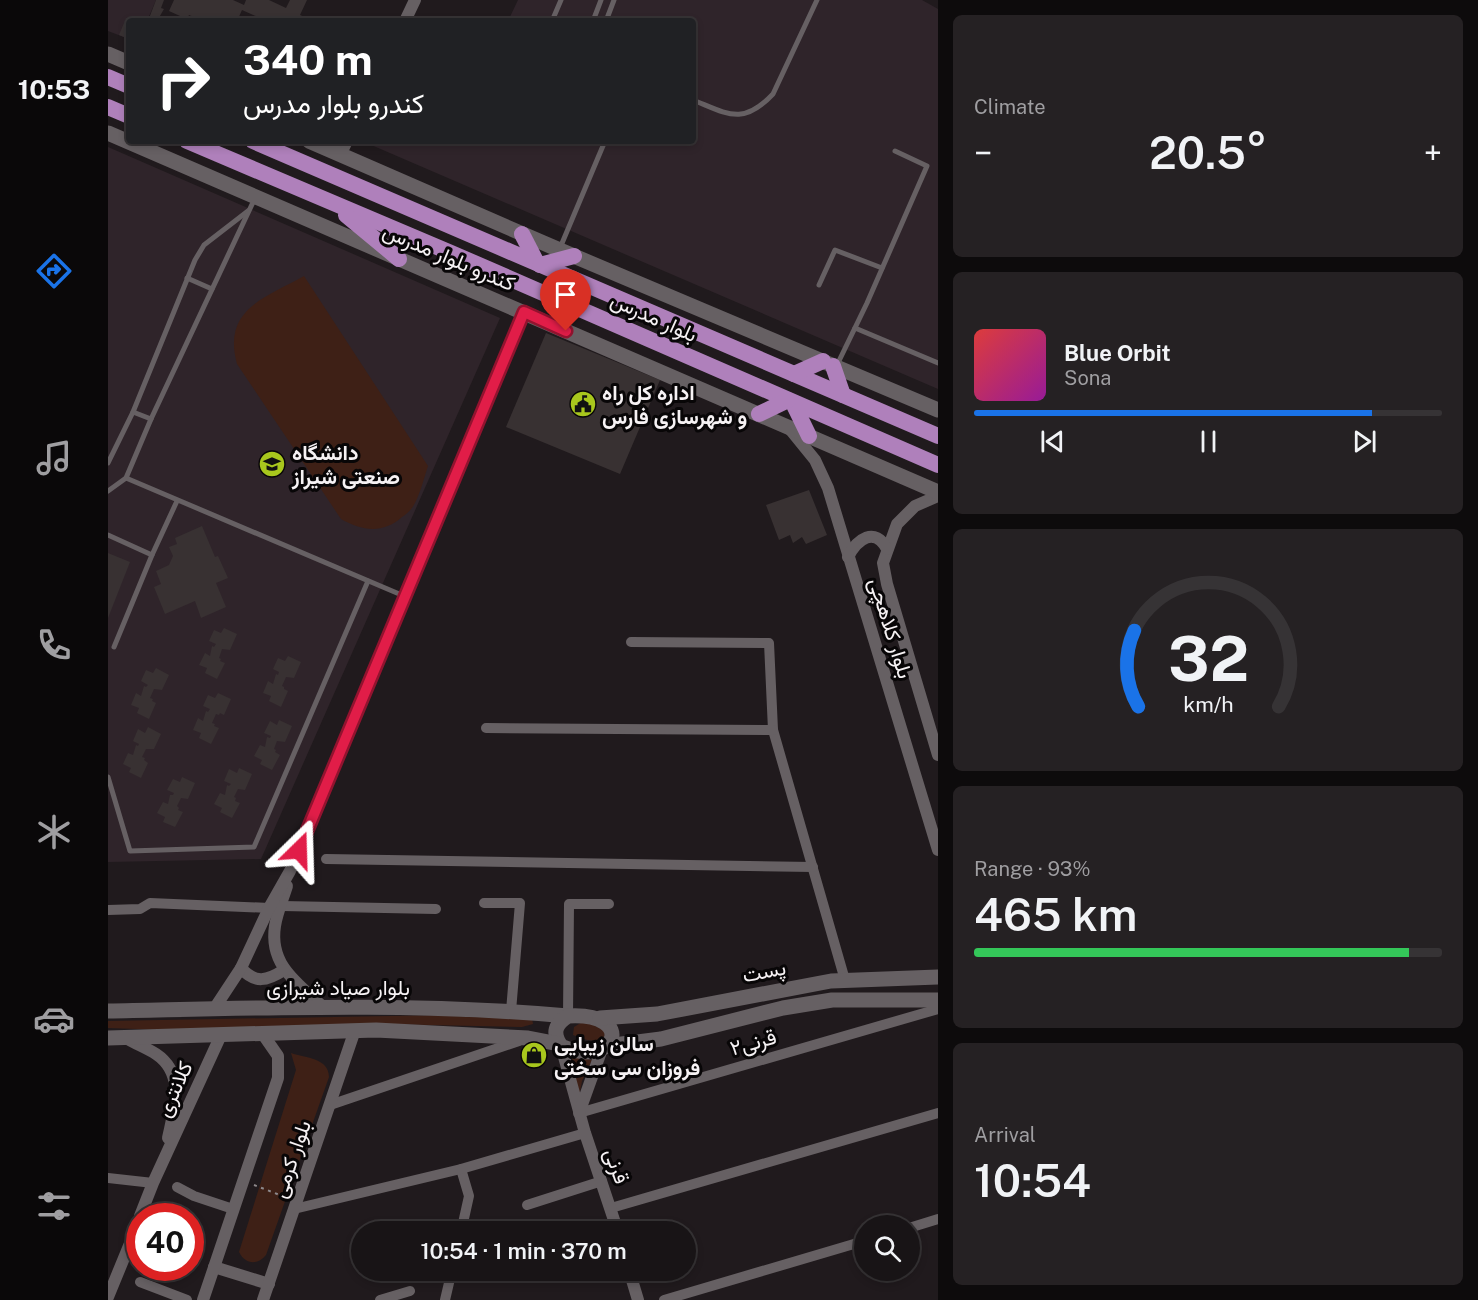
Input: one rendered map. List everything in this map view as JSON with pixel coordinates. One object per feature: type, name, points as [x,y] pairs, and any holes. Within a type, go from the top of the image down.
[{"type":"main road","points":[[108,54],[126,62]]},
{"type":"main road","points":[[108,77],[126,86]]},
{"type":"main road","points":[[108,107],[126,115]]},
{"type":"main road","name":"کندرو بلوار مدرس","points":[[108,133],[126,142]]},
{"type":"main road","name":"کندرو بلوار مدرس","points":[[131,144],[252,203],[399,259],[524,312],[938,494]]},
{"type":"main road","name":"بلوار مدرس","points":[[194,144],[449,252],[938,465]]},
{"type":"main road","name":"بلوار مدرس","points":[[260,144],[938,436]]},
{"type":"main road","points":[[324,144],[343,148],[522,234],[938,410]]},
{"type":"main road","points":[[331,203],[399,259]]},
{"type":"main road","points":[[522,234],[539,264],[567,253]]},
{"type":"main road","points":[[794,374],[830,365]]},
{"type":"main road","points":[[830,365],[843,395]]},
{"type":"main road","points":[[759,414],[790,402],[809,436]]},
{"type":"main road","name":"پست","points":[[600,1018],[657,1014],[778,990],[845,980],[938,977]]},
{"type":"main road","name":"پست","points":[[604,1047],[661,1040],[783,1008],[832,1000],[938,1000]]},
{"type":"main road","name":"بلوار صیاد شیرازی","points":[[108,1011],[322,1006],[512,1011],[568,1016]]},
{"type":"main road","points":[[528,1038],[537,1024],[535,1017],[530,1013]]},
{"type":"main road","points":[[657,1014],[647,1019],[644,1025],[646,1032],[661,1040]]},
{"type":"main road","points":[[568,1016],[600,1018],[608,1024],[612,1034],[610,1042],[604,1047],[588,1053],[560,1045],[556,1038],[555,1029],[560,1021],[568,1016]]},
{"type":"main road","name":"بلوار صیاد شیرازی","points":[[108,1038],[355,1030],[528,1038],[560,1045]]},
{"type":"street","points":[[406,18],[415,0]]},
{"type":"street","points":[[214,1009],[241,968],[275,907],[524,312]]},
{"type":"street","name":"بلوار کلاهچی","points":[[788,427],[815,460],[828,488],[938,850]]},
{"type":"street","name":"بلوار کلاهچی","points":[[938,494],[915,506],[897,524],[883,563],[887,584],[938,755]]},
{"type":"street","points":[[848,557],[852,548],[868,537],[876,537],[883,541],[887,549]]},
{"type":"street","points":[[631,642],[769,643],[773,730],[845,980]]},
{"type":"street","points":[[486,728],[773,730]]},
{"type":"street","points":[[326,859],[813,867]]},
{"type":"street","points":[[108,910],[140,909],[150,903],[436,909]]},
{"type":"street","points":[[484,903],[520,903],[512,1011]]},
{"type":"street","points":[[568,1016],[569,904],[609,904]]},
{"type":"street","points":[[275,907],[277,954],[284,970],[322,1006]]},
{"type":"street","points":[[241,968],[248,976],[261,980],[273,977],[284,970]]},
{"type":"street","points":[[920,978],[938,970]]},
{"type":"street","name":"قرنی۲","points":[[579,1113],[938,1009]]},
{"type":"street","name":"بلوار کرمی","points":[[263,1300],[355,1030]]},
{"type":"street","name":"بلوار کرمی","points":[[203,1300],[278,1078],[278,1056],[262,1033]]},
{"type":"street","name":"کلانتری","points":[[146,1203],[221,1035]]},
{"type":"street","name":"کلانتری","points":[[126,1038],[158,1056],[173,1073],[176,1091],[163,1161]]},
{"type":"street","points":[[330,1105],[528,1038]]},
{"type":"street","name":"قرنی","points":[[560,1045],[585,1133],[614,1221]]},
{"type":"street","points":[[579,1113],[604,1047]]},
{"type":"street","points":[[611,1208],[938,1113]]},
{"type":"street","points":[[296,1206],[461,1169],[585,1133]]},
{"type":"street","points":[[461,1169],[469,1196],[463,1221]]},
{"type":"street","points":[[108,1178],[153,1183]]},
{"type":"street","points":[[527,1205],[602,1181]]},
{"type":"street","points":[[177,1187],[194,1196],[233,1209]]},
{"type":"street","points":[[920,1225],[938,1219]]},
{"type":"street","points":[[664,1300],[854,1244]]},
{"type":"street","name":"کلانتری","points":[[109,1292],[126,1251]]},
{"type":"street","points":[[214,1267],[269,1284]]},
{"type":"street","points":[[140,1281],[187,1300]]},
{"type":"street","points":[[445,1300],[449,1281]]},
{"type":"street","points":[[632,1281],[638,1300]]},
{"type":"street","points":[[380,1300],[410,1291]]},
{"type":"lane","points":[[553,18],[561,0]]},
{"type":"lane","points":[[594,18],[601,0]]},
{"type":"lane","points":[[607,18],[614,0]]},
{"type":"lane","points":[[696,101],[729,114],[742,115],[766,102],[773,94],[817,0]]},
{"type":"lane","points":[[567,253],[604,144]]},
{"type":"lane","points":[[830,365],[855,328],[927,166],[895,151]]},
{"type":"lane","points":[[108,463],[133,412],[195,260],[204,245],[252,203]]},
{"type":"lane","points":[[108,491],[126,478],[151,419],[252,203]]},
{"type":"lane","points":[[819,285],[835,250],[882,268]]},
{"type":"lane","points":[[187,278],[212,289]]},
{"type":"lane","points":[[855,328],[938,363]]},
{"type":"lane","points":[[133,412],[151,419]]},
{"type":"lane","points":[[126,478],[404,596]]},
{"type":"lane","points":[[114,647],[177,501]]},
{"type":"lane","points":[[108,534],[152,555]]},
{"type":"lane","points":[[108,777],[130,851],[254,847],[368,581]]},
{"type":"path","points":[[243,1180],[296,1206]]},
{"type":"shaded area","points":[[108,0],[156,0],[148,18],[126,18],[126,38],[108,31]]},
{"type":"shaded area","points":[[518,0],[922,0],[938,9],[938,389],[369,144],[696,144],[696,18],[509,18]]},
{"type":"shaded area","name":"دانشگاه صنعتی شیراز","points":[[108,147],[500,318],[261,859],[108,862]]},
{"type":"shaded area","points":[[304,276],[428,466],[413,507],[387,526],[365,528],[341,519],[237,364],[234,345],[236,330],[241,318],[262,299]]},
{"type":"shaded area","points":[[446,1015],[532,1018],[533,1024],[522,1027],[382,1024],[166,1030],[108,1028],[108,1021]]},
{"type":"shaded area","points":[[584,1021],[608,1032],[600,1041],[587,1040],[573,1035],[574,1027]]},
{"type":"shaded area","points":[[291,1053],[321,1062],[328,1071],[329,1077],[266,1255],[259,1261],[251,1262],[244,1259],[239,1252],[296,1070]]},
{"type":"shaded area","points":[[572,1056],[592,1060],[582,1081],[578,1101]]},
{"type":"building","points":[[156,0],[164,0],[161,8],[164,9],[159,18],[149,18]]},
{"type":"building","points":[[174,0],[233,0],[244,5],[246,0],[269,0],[286,8],[290,0],[307,0],[300,15],[306,18],[260,18],[242,10],[238,18],[196,18],[189,15],[188,18],[179,18],[180,16],[169,11]]},
{"type":"building","points":[[124,23],[126,24],[126,38],[119,35]]},
{"type":"building","name":"اداره کل راه و شهرسازی فارس","points":[[546,333],[660,380],[620,474],[506,427]]},
{"type":"building","points":[[809,490],[827,535],[806,544],[802,537],[793,543],[790,535],[779,540],[766,505]]},
{"type":"building","points":[[202,526],[215,557],[218,556],[228,578],[216,583],[226,607],[201,618],[195,601],[165,614],[154,587],[161,584],[156,571],[169,565],[173,556],[169,547],[177,544],[175,538]]},
{"type":"building","points":[[108,553],[130,562],[108,618]]},
{"type":"building","points":[[224,628],[237,634],[230,650],[222,649],[219,658],[225,663],[217,679],[205,673],[207,668],[199,665],[205,653],[210,656],[212,646],[216,644],[209,641],[214,630],[221,633]]},
{"type":"building","points":[[288,656],[301,662],[294,678],[286,677],[282,686],[288,691],[281,707],[269,701],[271,696],[263,693],[268,681],[273,684],[276,674],[278,675],[279,672],[273,669],[278,658],[285,661]]},
{"type":"building","points":[[156,668],[169,675],[162,690],[154,689],[150,698],[156,703],[149,719],[137,713],[139,708],[131,705],[136,693],[141,696],[144,686],[148,685],[141,681],[146,670],[153,673]]},
{"type":"building","points":[[218,693],[231,699],[224,715],[216,714],[212,723],[219,728],[211,744],[199,738],[201,733],[193,730],[198,718],[203,721],[206,711],[210,709],[203,706],[208,695],[215,698]]},
{"type":"building","points":[[279,720],[292,726],[285,742],[277,741],[274,749],[280,755],[272,770],[260,764],[262,760],[254,756],[260,745],[265,747],[267,737],[271,736],[264,733],[270,721],[277,725]]},
{"type":"building","points":[[148,727],[161,734],[154,749],[146,749],[142,757],[148,763],[141,778],[129,772],[131,768],[123,764],[128,753],[133,755],[136,745],[139,744],[133,741],[138,729],[145,733]]},
{"type":"building","points":[[239,768],[252,774],[245,790],[238,789],[234,797],[235,801],[240,803],[232,818],[220,812],[222,808],[214,804],[220,793],[225,795],[227,785],[231,784],[224,781],[229,769],[237,773]]},
{"type":"building","points":[[182,777],[195,783],[188,799],[181,798],[177,806],[178,810],[183,812],[175,827],[163,822],[165,817],[157,813],[163,802],[168,804],[170,795],[174,793],[167,790],[173,779],[180,782]]},
{"type":"place","name":"اداره کل راه و شهرسازی فارس","points":[[583,404]]},
{"type":"place","name":"دانشگاه صنعتی شیراز","points":[[272,464]]},
{"type":"place","name":"سالن زیبایی فروزان سی سختی","points":[[534,1055]]},
{"type":"route","points":[[299,850],[524,312],[566,331]]}]
